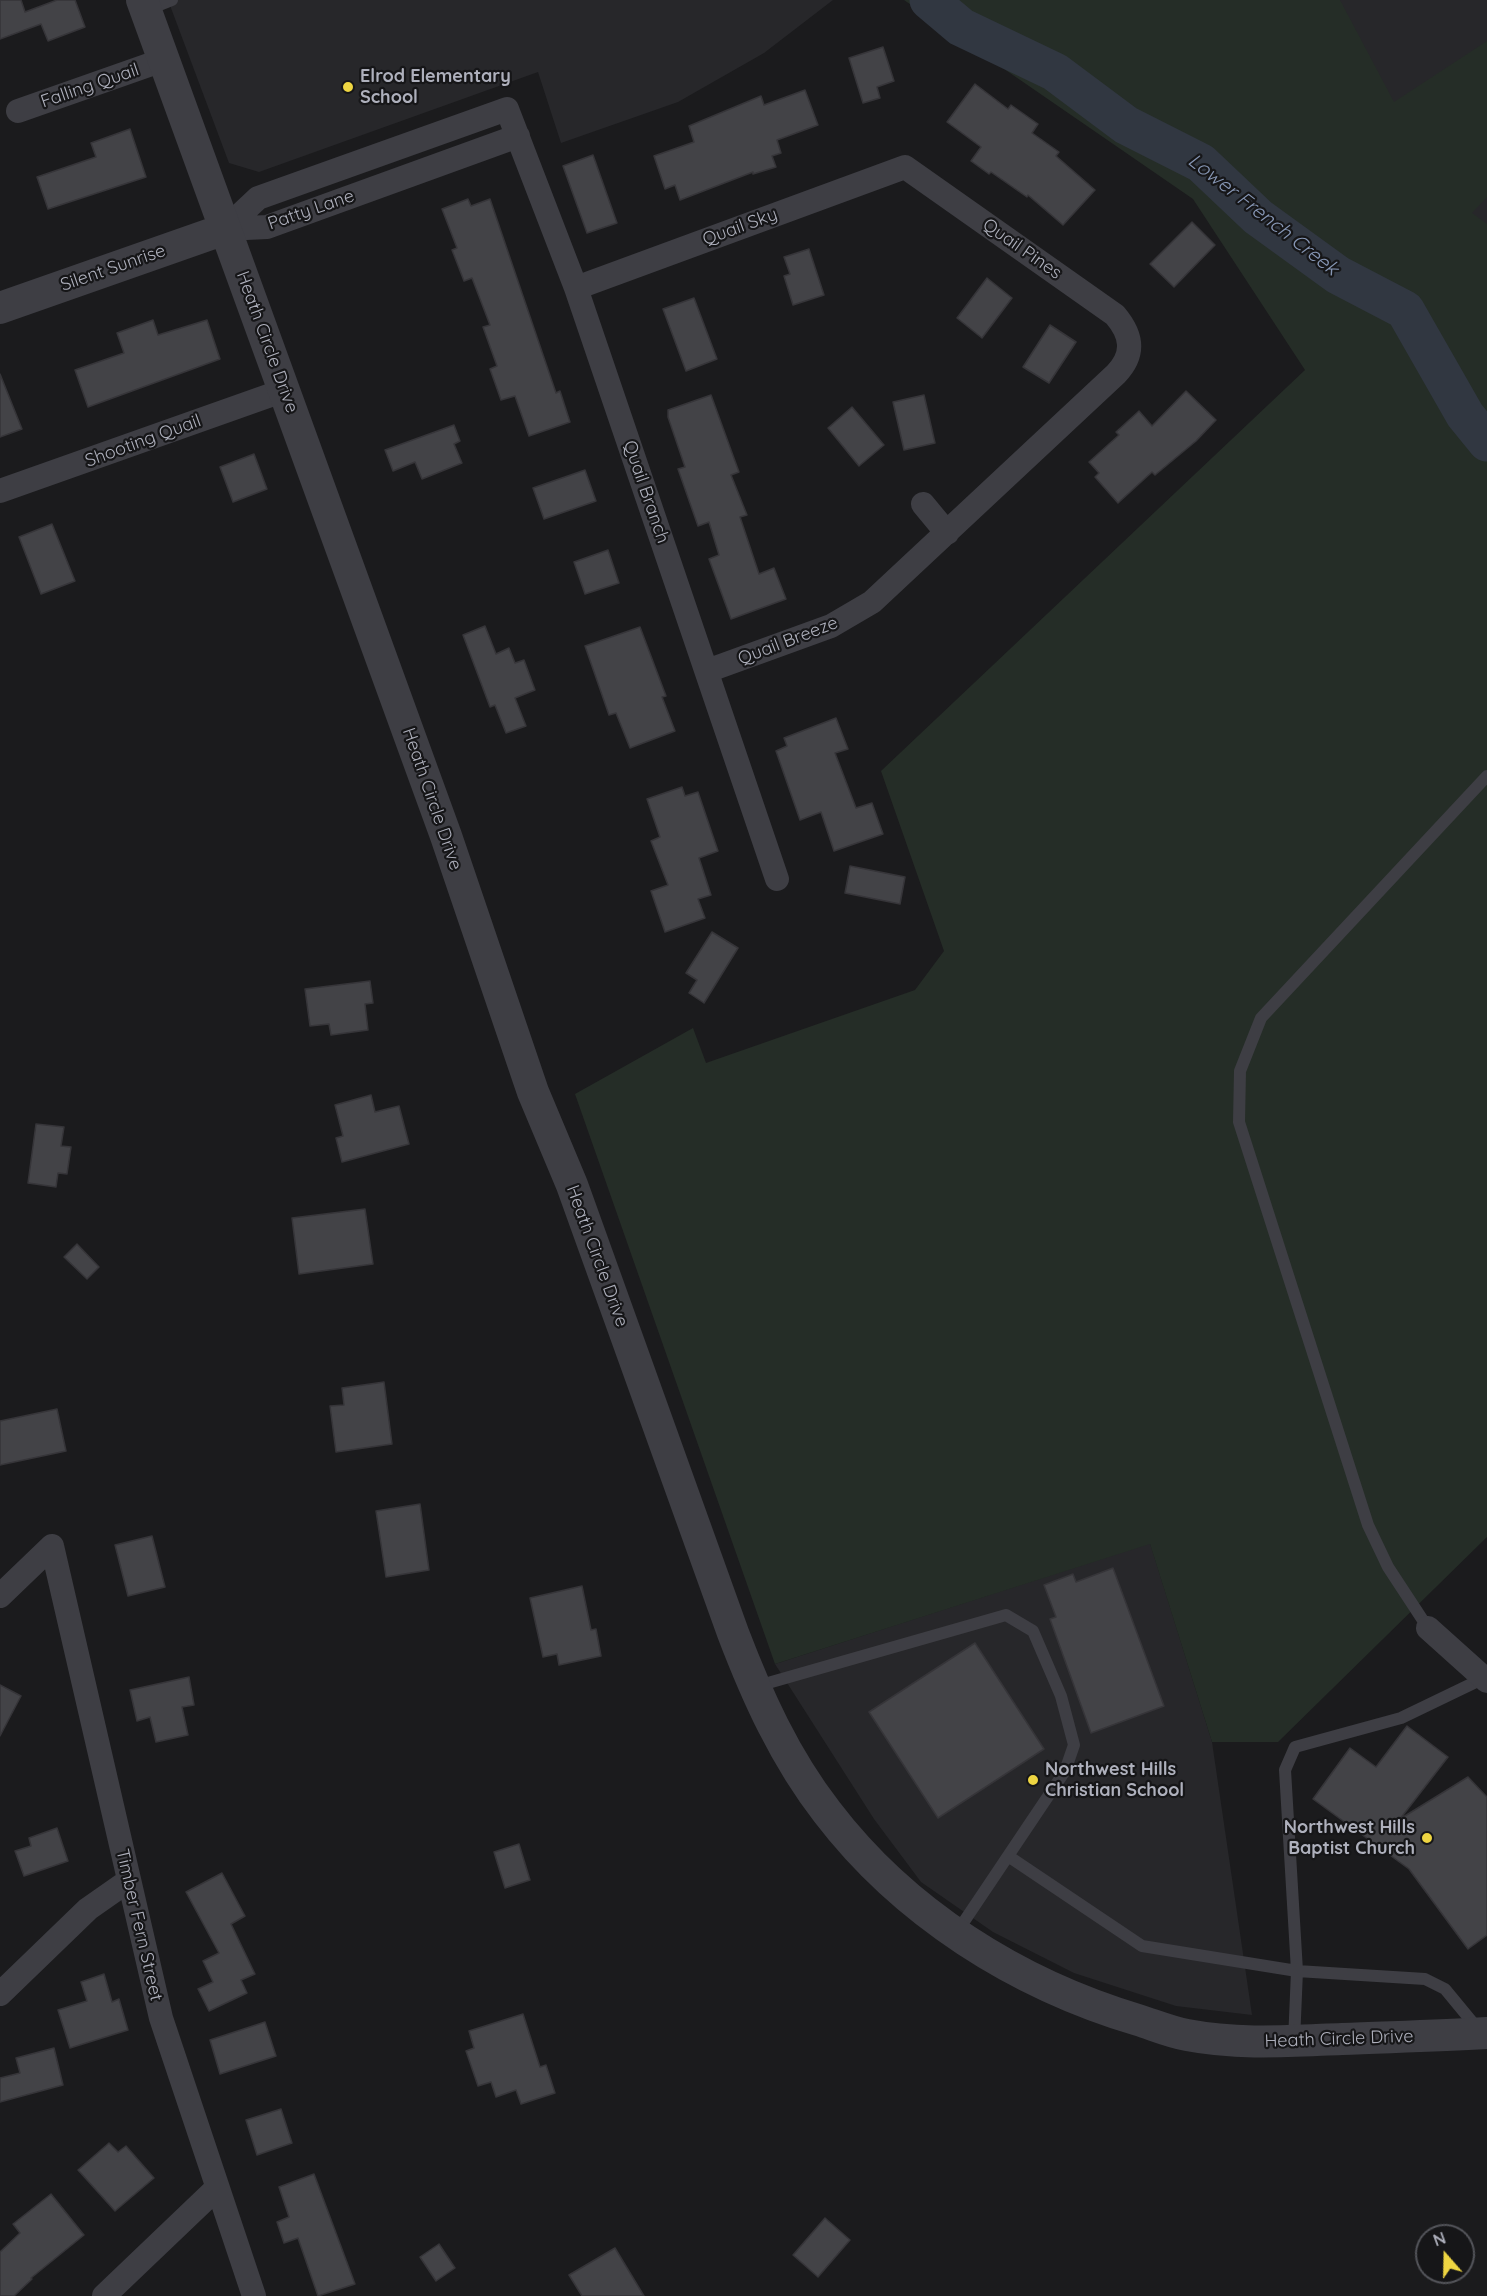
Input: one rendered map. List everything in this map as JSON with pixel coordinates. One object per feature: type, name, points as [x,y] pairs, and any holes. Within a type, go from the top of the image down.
[{"type":"street","name":"Heath Circle Drive","points":[[153,3],[163,60],[446,836],[533,1092],[572,1185],[754,1687],[789,1754],[827,1812],[885,1875],[990,1958],[1040,1984],[1112,2012],[1187,2035],[1276,2044],[1484,2033]]},
{"type":"street","name":"Falling Quail","points":[[18,111],[163,60]]},
{"type":"street","name":"Patty Lane","points":[[225,229],[258,198],[507,109]]},
{"type":"street","name":"Quail Branch","points":[[507,109],[576,288],[777,879]]},
{"type":"street","name":"Patty Lane","points":[[225,229],[267,227],[518,135]]},
{"type":"street","name":"Quail Sky","points":[[576,288],[905,167]]},
{"type":"street","name":"Quail Pines","points":[[905,167],[1115,315],[1130,339]]},
{"type":"street","name":"Silent Sunrise","points":[[0,308],[225,229]]},
{"type":"street","name":"Quail Breeze","points":[[707,671],[810,635],[852,615],[890,586],[1116,374],[1129,354],[1130,339]]},
{"type":"street","name":"Shooting Quail","points":[[0,491],[285,390]]},
{"type":"street","points":[[923,504],[946,533]]},
{"type":"street","name":"Timber Fern Street","points":[[0,1596],[52,1546],[161,2018],[254,2296]]},
{"type":"street","points":[[1428,1628],[1486,1679]]},
{"type":"street","points":[[0,1994],[88,1910],[128,1881]]},
{"type":"street","points":[[104,2296],[217,2188]]},
{"type":"lane","points":[[1428,1628],[1388,1568],[1368,1525],[1239,1122],[1240,1071],[1261,1018],[1487,776]]},
{"type":"lane","points":[[754,1687],[1006,1615],[1033,1631],[1061,1696],[1074,1745],[1065,1771],[956,1933]]},
{"type":"lane","points":[[1294,2042],[1297,1971],[1285,1770],[1295,1748],[1401,1718],[1486,1679]]},
{"type":"lane","points":[[1008,1856],[1142,1946],[1297,1971],[1425,1979],[1445,1989],[1484,2033]]},
{"type":"shaded area","name":"Elrod Elementary School","points":[[168,0],[833,0],[764,53],[678,102],[561,143],[538,72],[259,172],[229,163]]},
{"type":"shaded area","points":[[904,0],[1340,0],[1394,102],[1487,41],[1487,197],[1472,213],[1487,224],[1487,1537],[1278,1742],[1212,1742],[1150,1544],[775,1664],[575,1094],[693,1028],[706,1063],[915,990],[944,951],[881,771],[1305,370],[1193,199]]},
{"type":"shaded area","points":[[1173,0],[1487,0],[1487,241]]},
{"type":"shaded area","name":"Northwest Hills Christian School","points":[[1150,1543],[1212,1742],[1252,2015],[1176,2006],[1074,1973],[993,1932],[921,1882],[874,1819],[775,1664]]},
{"type":"building","points":[[0,0],[21,0],[25,12],[57,0],[75,0],[85,27],[48,41],[41,24],[0,39]]},
{"type":"building","points":[[883,47],[894,81],[877,87],[880,98],[863,103],[849,58]]},
{"type":"building","points":[[975,84],[1008,109],[1011,105],[1038,124],[1032,133],[1059,152],[1056,156],[1095,190],[1063,225],[1028,195],[1027,197],[971,161],[981,147],[947,122]]},
{"type":"building","points":[[805,90],[818,125],[777,140],[781,153],[772,156],[776,167],[753,174],[753,172],[680,200],[675,185],[665,189],[654,156],[694,142],[689,126],[761,96],[764,105]]},
{"type":"building","points":[[130,129],[146,177],[48,209],[37,177],[96,157],[91,143]]},
{"type":"building","points":[[593,155],[617,223],[587,233],[563,166]]},
{"type":"building","points":[[468,199],[471,206],[490,199],[556,393],[560,391],[570,422],[529,436],[515,396],[501,400],[490,369],[497,366],[483,327],[490,325],[472,278],[464,281],[452,250],[457,248],[442,209]]},
{"type":"building","points":[[1192,222],[1215,245],[1174,287],[1150,264]]},
{"type":"building","points":[[809,249],[824,295],[793,305],[784,276],[790,274],[784,257]]},
{"type":"building","points":[[987,278],[1012,298],[982,338],[957,318]]},
{"type":"building","points":[[694,298],[717,359],[686,371],[663,309]]},
{"type":"building","points":[[153,320],[158,335],[207,320],[220,359],[88,407],[75,370],[124,353],[117,333]]},
{"type":"building","points":[[1050,325],[1076,342],[1049,383],[1023,367]]},
{"type":"building","points":[[0,374],[22,429],[0,437]]},
{"type":"building","points":[[1186,391],[1216,420],[1196,441],[1155,475],[1152,472],[1118,503],[1095,477],[1099,473],[1089,462],[1119,435],[1116,432],[1139,411],[1152,426]]},
{"type":"building","points":[[711,395],[739,472],[731,475],[747,515],[740,517],[759,574],[774,568],[786,599],[731,619],[709,559],[719,555],[709,522],[698,526],[678,469],[685,467],[668,417],[668,410]]},
{"type":"building","points":[[924,395],[935,443],[904,450],[893,402]]},
{"type":"building","points":[[852,407],[884,445],[859,466],[828,428]]},
{"type":"building","points":[[454,425],[460,441],[454,444],[462,463],[422,479],[415,462],[393,471],[385,450]]},
{"type":"building","points":[[254,454],[267,489],[233,502],[220,467]]},
{"type":"building","points":[[585,470],[596,501],[544,519],[533,488]]},
{"type":"building","points":[[52,524],[75,581],[41,594],[19,537]]},
{"type":"building","points":[[608,550],[619,583],[585,594],[574,562]]},
{"type":"building","points":[[485,626],[496,654],[509,648],[515,663],[524,660],[535,690],[515,698],[526,726],[506,733],[495,705],[490,707],[463,635]]},
{"type":"building","points":[[640,627],[666,696],[662,697],[675,731],[630,748],[616,713],[609,715],[585,646]]},
{"type":"building","points":[[836,718],[848,749],[835,753],[856,808],[872,803],[883,834],[834,851],[821,812],[800,820],[776,751],[787,746],[784,738]]},
{"type":"building","points":[[682,787],[685,796],[698,792],[718,851],[699,858],[711,895],[698,899],[705,918],[665,932],[651,891],[668,885],[651,841],[660,837],[647,799]]},
{"type":"building","points":[[850,866],[905,877],[900,904],[845,893]]},
{"type":"building","points":[[712,932],[738,948],[704,1003],[689,993],[697,980],[686,973]]},
{"type":"building","points":[[370,981],[373,1003],[365,1004],[368,1030],[331,1035],[329,1024],[310,1026],[305,989]]},
{"type":"building","points":[[371,1095],[375,1112],[399,1106],[409,1144],[342,1162],[336,1138],[343,1136],[335,1105]]},
{"type":"building","points":[[36,1124],[64,1127],[61,1146],[71,1147],[67,1174],[58,1173],[56,1187],[28,1183]]},
{"type":"building","points":[[365,1209],[373,1264],[299,1274],[292,1218]]},
{"type":"building","points":[[77,1244],[99,1267],[87,1279],[64,1257]]},
{"type":"building","points":[[384,1382],[392,1444],[336,1452],[330,1406],[344,1405],[342,1388]]},
{"type":"building","points":[[57,1409],[66,1451],[0,1465],[0,1421]]},
{"type":"building","points":[[420,1504],[429,1570],[386,1577],[376,1511]]},
{"type":"building","points":[[152,1536],[165,1587],[128,1596],[115,1545]]},
{"type":"building","points":[[1113,1568],[1164,1706],[1091,1733],[1050,1619],[1056,1617],[1044,1585],[1073,1574],[1076,1582]]},
{"type":"building","points":[[582,1586],[591,1630],[596,1629],[601,1656],[559,1665],[557,1654],[543,1657],[530,1598]]},
{"type":"building","points":[[975,1643],[1044,1749],[938,1818],[869,1712]]},
{"type":"building","points":[[189,1677],[194,1705],[182,1707],[188,1735],[156,1742],[150,1717],[137,1721],[130,1690]]},
{"type":"building","points":[[0,1685],[21,1696],[0,1736]]},
{"type":"building","name":"Northwest Hills Baptist Church","points":[[1407,1726],[1448,1757],[1400,1819],[1468,1777],[1487,1797],[1487,1935],[1468,1949],[1409,1869],[1313,1799],[1350,1748],[1376,1767]]},
{"type":"building","points":[[57,1828],[68,1861],[24,1876],[15,1851],[31,1846],[29,1838]]},
{"type":"building","points":[[519,1844],[530,1880],[505,1888],[494,1852]]},
{"type":"building","points":[[222,1873],[245,1916],[231,1924],[255,1974],[241,1980],[247,1993],[209,2011],[198,1989],[213,1982],[203,1961],[219,1953],[186,1892]]},
{"type":"building","points":[[104,1974],[112,2002],[119,1999],[128,2030],[70,2048],[58,2010],[87,2001],[81,1982]]},
{"type":"building","points":[[523,2014],[540,2067],[546,2065],[555,2093],[521,2104],[516,2090],[496,2097],[491,2082],[478,2086],[466,2051],[474,2048],[469,2031]]},
{"type":"building","points":[[265,2022],[276,2056],[220,2074],[210,2040]]},
{"type":"building","points":[[54,2048],[63,2085],[0,2102],[0,2078],[20,2073],[16,2058]]},
{"type":"building","points":[[281,2109],[292,2143],[257,2155],[246,2120]]},
{"type":"building","points":[[109,2143],[118,2152],[126,2146],[154,2178],[115,2211],[78,2170]]},
{"type":"building","points":[[314,2174],[355,2284],[318,2296],[298,2238],[284,2243],[277,2222],[289,2217],[279,2187]]},
{"type":"building","points":[[51,2194],[84,2235],[31,2278],[14,2296],[0,2296],[0,2252],[20,2233],[13,2224]]},
{"type":"building","points":[[825,2218],[850,2240],[818,2277],[793,2255]]},
{"type":"building","points":[[439,2244],[455,2268],[436,2281],[420,2257]]},
{"type":"building","points":[[615,2248],[644,2296],[582,2296],[569,2275]]},
{"type":"waterway","name":"Lower French Creek","points":[[929,0],[961,27],[1055,72],[1126,125],[1201,163],[1258,217],[1338,275],[1405,310],[1465,415],[1487,442]]},
{"type":"place","name":"Elrod Elementary School","points":[[348,87]]},
{"type":"place","name":"Northwest Hills Christian School","points":[[1033,1780]]},
{"type":"place","name":"Northwest Hills Baptist Church","points":[[1427,1838]]}]
